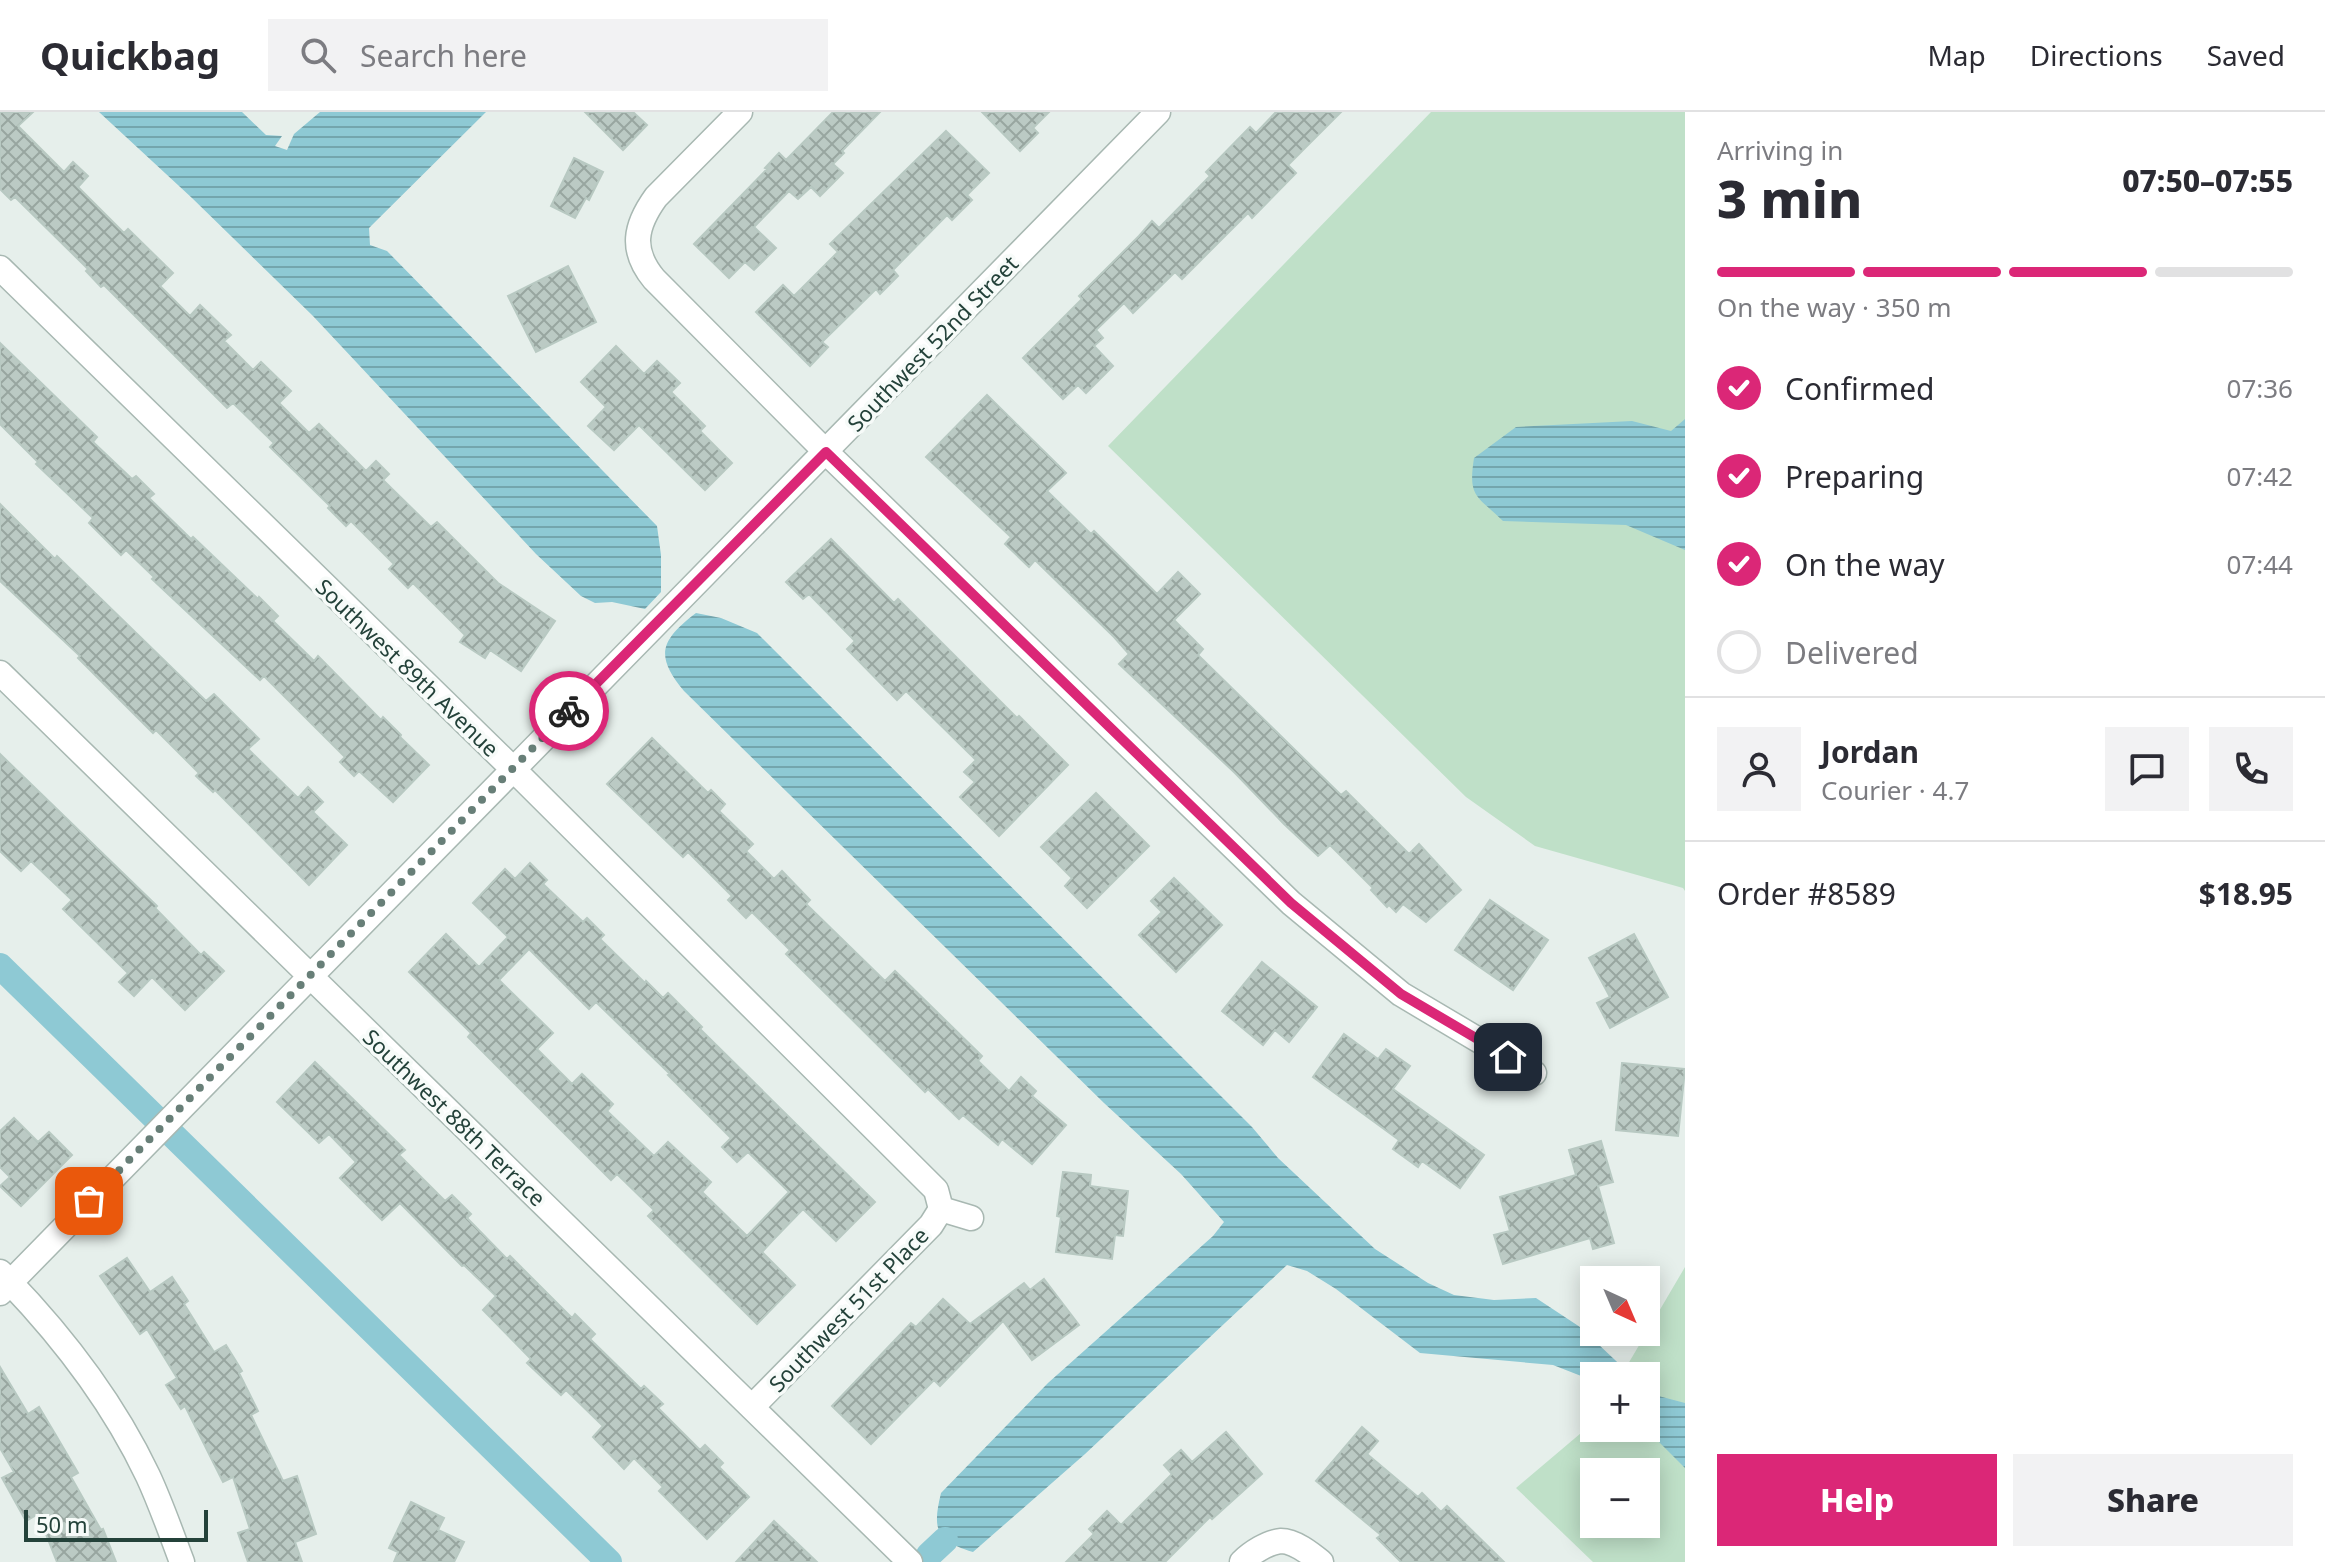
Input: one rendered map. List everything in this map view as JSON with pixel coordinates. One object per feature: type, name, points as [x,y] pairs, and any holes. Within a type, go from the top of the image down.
[{"type":"street","points":[[740,112],[646,211],[639,226],[638,248],[646,269],[654,279],[826,452],[1291,903],[1401,994],[1534,1073]]},
{"type":"street","name":"Southwest 52nd Street","points":[[3,1282],[129,1161],[1158,112]]},
{"type":"street","name":"Southwest 89th Avenue","points":[[0,268],[513,769],[936,1190],[941,1209]]},
{"type":"street","name":"Southwest 88th Terrace","points":[[0,673],[910,1562]]},
{"type":"street","points":[[941,1209],[971,1218]]},
{"type":"street","name":"Southwest 51st Place","points":[[752,1407],[931,1225],[941,1209]]},
{"type":"street","points":[[3,1282],[63,1344],[113,1411],[149,1477],[182,1562]]},
{"type":"street","points":[[1242,1562],[1262,1548],[1282,1541],[1301,1548],[1321,1562]]},
{"type":"green space","points":[[1431,112],[1685,112],[1685,891],[1535,846],[1466,797],[1108,446]]},
{"type":"green space","points":[[1685,1267],[1685,1562],[1593,1562],[1516,1488],[1580,1434],[1580,1442],[1660,1442],[1660,1362],[1629,1362],[1639,1346],[1660,1346],[1660,1310]]},
{"type":"water","points":[[99,112],[242,112],[266,135],[282,136],[275,146],[287,150],[294,134],[320,112],[486,112],[369,228],[370,245],[387,251],[657,526],[661,592],[645,609],[612,602],[595,603],[581,596],[536,554],[313,316]]},
{"type":"water","points":[[1685,419],[1685,550],[1626,525],[1503,521],[1480,500],[1473,488],[1474,458],[1516,427],[1632,421],[1671,431]]},
{"type":"water","points":[[696,613],[721,618],[757,633],[1252,1127],[1278,1158],[1375,1249],[1428,1283],[1454,1295],[1494,1300],[1536,1298],[1580,1327],[1580,1346],[1600,1346],[1617,1362],[1580,1362],[1580,1376],[1553,1365],[1420,1353],[1336,1289],[1307,1271],[1287,1265],[1085,1454],[973,1552],[944,1538],[937,1525],[941,1493],[1048,1383],[1213,1236],[1224,1222],[1181,1174],[1104,1103],[684,691],[665,658],[669,640]]},
{"type":"water","points":[[1660,1396],[1685,1403],[1685,1468],[1659,1442]]},
{"type":"building","points":[[0,112],[33,112],[18,126],[64,172],[73,162],[88,176],[78,187],[124,233],[128,229],[173,273],[160,286],[190,316],[200,305],[231,335],[224,341],[253,370],[261,362],[291,391],[279,403],[309,433],[319,424],[366,471],[376,461],[389,474],[383,480],[431,527],[437,522],[498,583],[555,621],[521,671],[490,650],[485,658],[460,642],[465,635],[413,583],[408,588],[389,569],[394,564],[351,521],[346,526],[328,508],[330,506],[270,447],[274,443],[233,403],[227,408],[104,285],[101,287],[86,271],[88,269],[15,197],[11,200],[0,189]]},
{"type":"building","points":[[585,112],[633,112],[647,125],[623,150]]},
{"type":"building","points":[[833,112],[880,112],[842,151],[844,153],[833,164],[843,173],[820,196],[811,187],[798,199],[789,191],[754,227],[776,248],[754,270],[745,262],[729,278],[694,244],[779,153],[786,160]]},
{"type":"building","points":[[982,112],[1049,112],[1033,128],[1038,133],[1020,151]]},
{"type":"building","points":[[1276,112],[1341,112],[1288,165],[1296,173],[1252,218],[1248,213],[1182,279],[1175,272],[1133,313],[1124,303],[1096,330],[1103,338],[1094,346],[1113,366],[1086,393],[1078,385],[1063,399],[1023,358],[1082,299],[1079,296],[1152,221],[1159,228],[1210,176],[1206,172],[1250,127],[1256,133]]},
{"type":"building","points":[[946,131],[989,173],[967,195],[972,200],[952,220],[947,215],[893,270],[898,276],[880,294],[876,289],[822,342],[828,347],[810,366],[756,312],[783,285],[794,296],[838,252],[830,244]]},
{"type":"building","points":[[574,158],[603,172],[589,200],[586,198],[575,218],[551,206]]},
{"type":"building","points":[[568,266],[596,322],[536,352],[508,296]]},
{"type":"building","points":[[0,343],[97,437],[93,442],[132,479],[136,476],[154,494],[149,498],[278,616],[273,621],[314,661],[318,656],[429,765],[393,802],[359,771],[354,776],[340,762],[345,757],[264,676],[260,680],[152,579],[154,577],[126,550],[121,555],[89,523],[93,518],[36,464],[38,462],[0,424]]},
{"type":"building","points":[[616,346],[644,374],[657,361],[680,383],[671,392],[705,426],[700,431],[732,463],[705,490],[639,425],[614,450],[588,426],[606,407],[581,382]]},
{"type":"building","points":[[987,395],[1066,473],[1047,491],[1091,534],[1094,531],[1157,594],[1178,572],[1200,594],[1174,620],[1203,649],[1198,655],[1341,795],[1346,791],[1409,854],[1419,844],[1461,890],[1426,922],[1403,904],[1396,912],[1389,905],[1387,907],[1371,890],[1373,888],[1330,845],[1318,856],[1119,664],[1129,654],[1114,637],[1035,560],[1029,567],[1005,544],[1011,537],[926,457]]},
{"type":"building","points":[[0,504],[206,701],[214,694],[259,739],[248,749],[298,798],[308,787],[323,802],[313,812],[347,845],[309,885],[215,790],[213,792],[196,776],[199,773],[156,730],[153,733],[78,658],[80,656],[0,581]]},
{"type":"building","points":[[831,539],[894,603],[898,599],[1068,765],[999,836],[960,797],[975,782],[964,772],[976,760],[906,691],[897,700],[847,649],[855,641],[809,594],[803,599],[786,582]]},
{"type":"building","points":[[652,738],[708,793],[711,790],[725,804],[719,811],[753,844],[746,851],[774,879],[782,871],[810,900],[806,904],[885,981],[895,971],[982,1056],[978,1061],[1009,1091],[1021,1077],[1036,1091],[1032,1096],[1066,1125],[1032,1164],[1002,1139],[998,1145],[963,1115],[959,1119],[928,1089],[925,1092],[786,954],[790,950],[752,912],[746,918],[728,900],[732,896],[688,852],[683,857],[607,784]]},
{"type":"building","points":[[0,754],[157,906],[155,908],[201,955],[204,952],[224,971],[185,1010],[152,977],[134,996],[119,982],[128,973],[63,909],[72,900],[31,861],[21,871],[0,851]]},
{"type":"building","points":[[1096,793],[1149,846],[1087,908],[1065,886],[1072,878],[1041,847]]},
{"type":"building","points":[[530,863],[547,880],[543,884],[583,922],[587,918],[604,935],[600,939],[645,983],[663,998],[668,993],[702,1027],[700,1029],[875,1202],[836,1241],[803,1209],[772,1241],[762,1252],[795,1285],[757,1324],[648,1216],[654,1210],[617,1174],[611,1180],[468,1037],[471,1033],[409,972],[446,934],[479,967],[508,937],[473,903],[505,869],[515,879]],"holes":[[[529,949],[589,1009],[596,1002],[670,1074],[731,1138],[722,1147],[737,1162],[748,1152],[789,1192],[747,1236],[702,1192],[711,1182],[668,1142],[654,1156],[607,1111],[613,1104],[582,1074],[572,1084],[537,1049],[553,1033],[499,980]]]},
{"type":"building","points":[[1174,878],[1222,925],[1176,972],[1139,935],[1162,912],[1151,901]]},
{"type":"building","points":[[1490,900],[1548,940],[1513,990],[1455,950]]},
{"type":"building","points":[[1634,934],[1668,997],[1610,1028],[1597,1003],[1610,997],[1589,958]]},
{"type":"building","points":[[1262,962],[1317,1007],[1289,1042],[1275,1030],[1263,1045],[1222,1011]]},
{"type":"building","points":[[1344,1034],[1378,1059],[1386,1049],[1410,1066],[1393,1089],[1484,1155],[1460,1188],[1422,1161],[1418,1167],[1393,1149],[1399,1140],[1313,1077]]},
{"type":"building","points":[[315,1062],[405,1150],[399,1155],[445,1201],[452,1195],[471,1214],[467,1218],[507,1259],[510,1256],[572,1318],[575,1314],[595,1334],[590,1339],[641,1389],[644,1386],[663,1404],[658,1408],[700,1450],[705,1445],[723,1463],[719,1467],[749,1497],[707,1539],[659,1491],[663,1487],[634,1458],[624,1469],[593,1437],[603,1426],[566,1390],[561,1395],[527,1363],[531,1359],[483,1310],[496,1296],[400,1203],[382,1220],[340,1178],[356,1162],[329,1134],[319,1143],[277,1102]]},
{"type":"building","points":[[1622,1063],[1685,1069],[1678,1136],[1616,1130]]},
{"type":"building","points":[[14,1118],[38,1142],[49,1132],[72,1155],[21,1206],[0,1186],[10,1177],[0,1167],[0,1131]]},
{"type":"building","points":[[1601,1141],[1613,1182],[1598,1186],[1614,1243],[1593,1249],[1590,1238],[1503,1264],[1494,1235],[1510,1231],[1500,1197],[1576,1175],[1569,1150]]},
{"type":"building","points":[[1063,1172],[1091,1175],[1090,1186],[1128,1191],[1123,1236],[1115,1235],[1112,1259],[1056,1252]]},
{"type":"building","points":[[127,1258],[150,1292],[172,1277],[188,1301],[184,1304],[214,1352],[226,1345],[242,1371],[239,1373],[258,1411],[251,1415],[283,1481],[297,1476],[316,1534],[295,1542],[302,1562],[248,1562],[238,1533],[250,1529],[233,1477],[223,1482],[185,1406],[181,1409],[166,1385],[177,1378],[147,1329],[140,1334],[100,1276]]},
{"type":"building","points":[[1044,1279],[1079,1325],[1032,1360],[1003,1321],[940,1386],[934,1380],[871,1444],[832,1406],[911,1323],[916,1327],[943,1299],[970,1324],[1024,1283],[1030,1290]]},
{"type":"building","points":[[0,1367],[28,1414],[39,1407],[54,1432],[78,1473],[71,1477],[103,1529],[116,1562],[57,1562],[38,1514],[26,1521],[2,1478],[14,1472],[0,1448]]},
{"type":"building","points":[[1362,1427],[1378,1441],[1367,1454],[1418,1497],[1422,1493],[1441,1512],[1447,1506],[1504,1562],[1401,1562],[1377,1538],[1381,1535],[1316,1481]]},
{"type":"building","points":[[1226,1432],[1262,1474],[1212,1519],[1210,1517],[1165,1562],[1066,1562],[1094,1534],[1089,1529],[1107,1511],[1121,1525],[1172,1474],[1164,1465],[1181,1450],[1192,1462]]},
{"type":"building","points":[[411,1502],[444,1518],[438,1530],[464,1542],[454,1562],[394,1562],[398,1552],[389,1548]]},
{"type":"building","points":[[774,1521],[817,1562],[736,1562]]},
{"type":"waterway","points":[[0,966],[609,1562]]},
{"type":"waterway","points":[[929,1555],[945,1540]]},
{"type":"way so far","points":[[89,1201],[569,711]]},
{"type":"route","points":[[569,711],[826,452],[1291,903],[1401,994],[1508,1057]]}]
